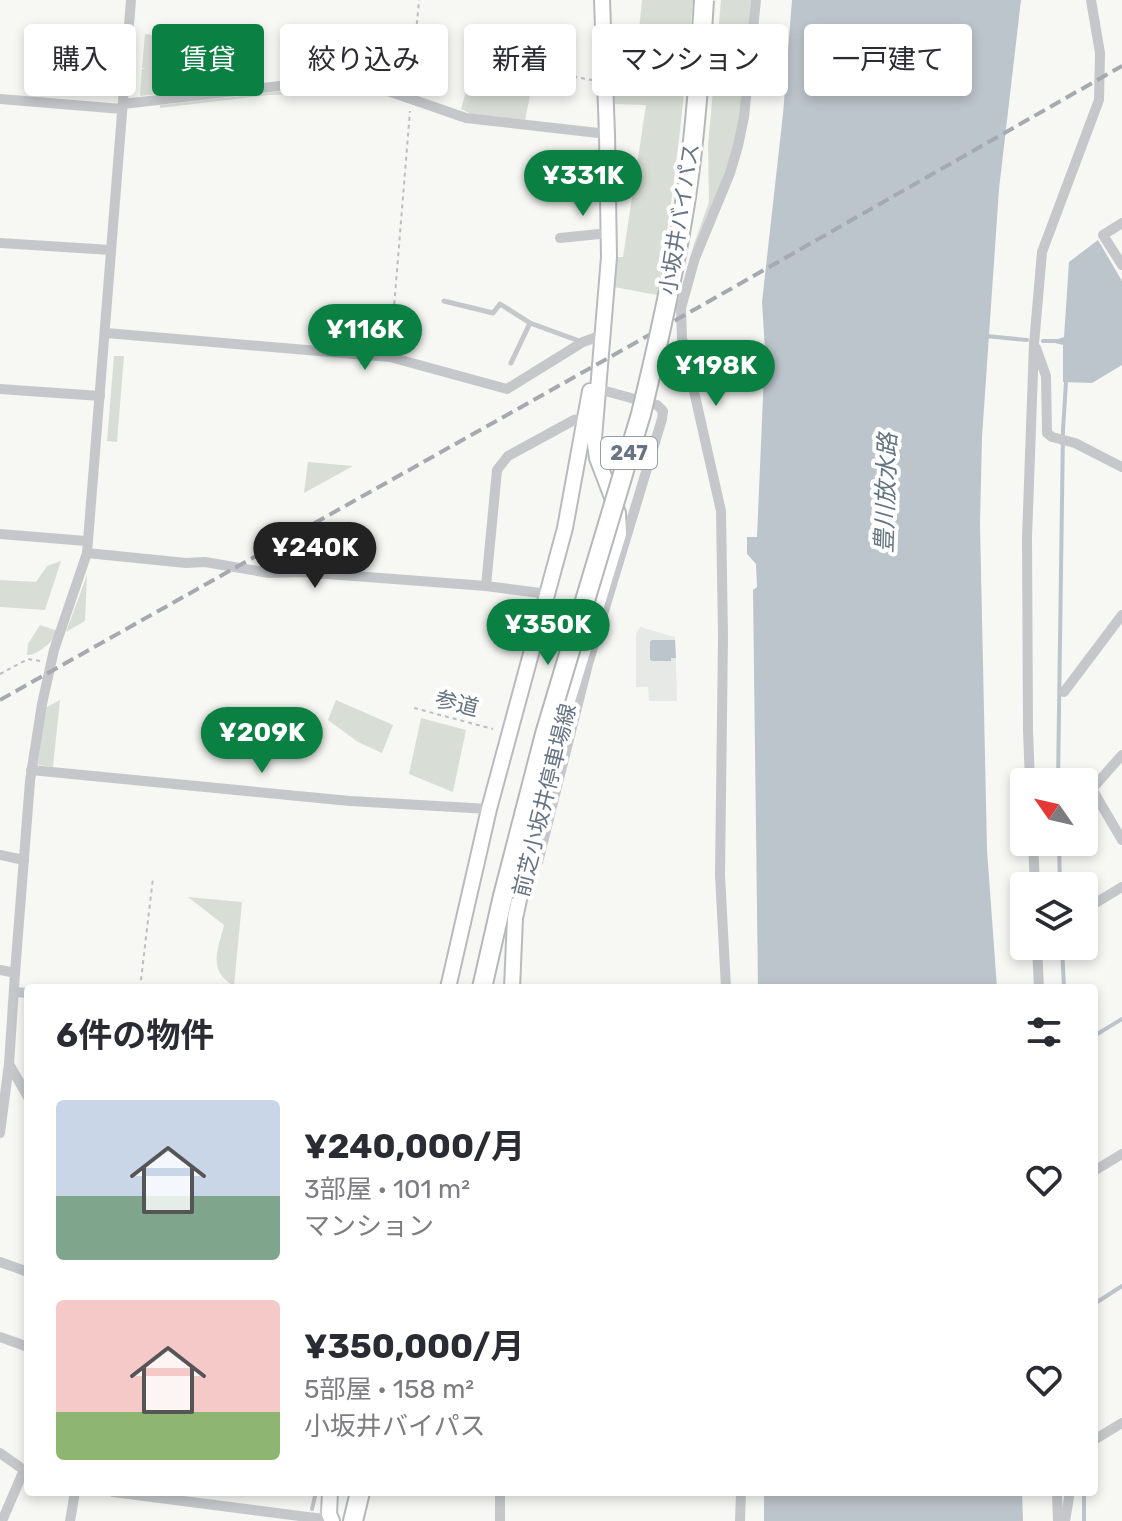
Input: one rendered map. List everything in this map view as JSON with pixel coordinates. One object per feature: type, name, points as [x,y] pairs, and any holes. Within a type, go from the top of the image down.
[{"type":"highway","name":"小坂井バイパス","points":[[483,984],[545,734],[653,367],[687,191],[704,0]]},
{"type":"highway","points":[[353,1521],[359,1496]]},
{"type":"main road","name":"前芝小坂井停車場線","points":[[512,984],[515,918],[548,766],[619,534],[618,513],[597,458],[594,438],[609,233],[599,1]]},
{"type":"main road","name":"前芝小坂井停車場線","points":[[449,984],[489,809],[565,528],[602,335]]},
{"type":"main road","points":[[330,1496],[329,1514],[332,1521]]},
{"type":"street","points":[[0,1133],[3,1086],[9,1064],[31,770],[54,650],[86,547],[131,0]]},
{"type":"street","points":[[726,984],[720,875],[721,511],[682,338],[681,308],[695,258],[738,146],[744,117],[756,0]]},
{"type":"street","points":[[1029,768],[1027,538],[1034,344],[1042,252],[1099,100],[1100,53],[1091,0]]},
{"type":"street","points":[[0,99],[122,106],[323,81],[356,80],[466,118],[607,134]]},
{"type":"street","points":[[1122,223],[1103,235],[1122,265]]},
{"type":"street","points":[[560,238],[609,233]]},
{"type":"street","points":[[0,243],[111,250]]},
{"type":"street","points":[[106,333],[390,357],[507,389],[583,342],[602,335]]},
{"type":"street","points":[[1034,344],[1046,376],[1047,433],[1075,443],[1122,467]]},
{"type":"street","points":[[0,389],[100,396]]},
{"type":"street","points":[[527,859],[538,862],[588,664],[662,419],[663,411],[657,405],[598,389]]},
{"type":"street","points":[[486,586],[497,470],[508,456],[574,420],[585,418]]},
{"type":"street","points":[[0,534],[269,573],[301,572],[486,586],[548,594]]},
{"type":"street","points":[[1064,692],[1122,615]]},
{"type":"street","points":[[1122,755],[1092,789],[1122,840]]},
{"type":"street","points":[[31,770],[350,801],[489,809]]},
{"type":"street","points":[[0,855],[24,860]]},
{"type":"street","points":[[1098,902],[1122,887]]},
{"type":"street","points":[[1038,960],[1039,984]]},
{"type":"street","points":[[0,970],[15,973]]},
{"type":"street","points":[[15,992],[24,993]]},
{"type":"street","points":[[9,1064],[24,1090]]},
{"type":"street","points":[[1098,1169],[1122,1154]]},
{"type":"street","points":[[0,1262],[24,1271]]},
{"type":"street","points":[[0,1337],[24,1346]]},
{"type":"street","points":[[1098,1438],[1122,1423]]},
{"type":"street","points":[[0,1453],[24,1470],[2,1521]]},
{"type":"street","points":[[70,1521],[74,1496]]},
{"type":"street","points":[[144,1496],[323,1519],[330,1496]]},
{"type":"street","points":[[500,1496],[500,1521]]},
{"type":"street","points":[[740,1521],[741,1496]]},
{"type":"street","points":[[1057,1496],[1058,1521]]},
{"type":"street","points":[[1065,1521],[1069,1496]]},
{"type":"lane","points":[[444,301],[493,313],[500,304],[530,323],[583,342]]},
{"type":"lane","points":[[511,363],[530,323]]},
{"type":"path","points":[[390,357],[419,0]]},
{"type":"path","points":[[0,674],[28,659],[47,662],[54,650]]},
{"type":"path","name":"参道","points":[[414,708],[493,729]]},
{"type":"path","points":[[140,984],[153,878]]},
{"type":"shaded area","points":[[642,0],[693,0],[691,24],[640,24]]},
{"type":"shaded area","points":[[721,0],[751,0],[749,24],[719,24]]},
{"type":"shaded area","points":[[145,34],[152,35],[152,95],[140,96],[142,69],[146,69],[142,68]]},
{"type":"shaded area","points":[[280,91],[280,95],[264,93]]},
{"type":"shaded area","points":[[240,96],[261,96],[160,108],[160,105]]},
{"type":"shaded area","points":[[465,96],[530,96],[525,120],[471,114],[461,109]]},
{"type":"shaded area","points":[[613,96],[683,96],[657,295],[614,287],[616,257],[623,257],[646,105],[613,104]]},
{"type":"shaded area","points":[[712,96],[742,96],[731,157],[688,269],[709,202],[708,146]]},
{"type":"shaded area","points":[[114,356],[124,356],[117,442],[107,441]]},
{"type":"shaded area","points":[[308,462],[353,466],[304,493]]},
{"type":"shaded area","points":[[61,561],[45,610],[0,607],[0,580],[36,582],[47,566]]},
{"type":"shaded area","points":[[87,575],[85,621],[66,632]]},
{"type":"shaded area","points":[[40,625],[58,631],[45,647],[27,655],[28,644]]},
{"type":"shaded area","points":[[640,627],[675,637],[677,701],[649,701],[648,687],[636,687],[636,634]]},
{"type":"shaded area","points":[[60,700],[53,767],[38,765],[45,708]]},
{"type":"shaded area","points":[[336,700],[393,725],[382,753],[358,742],[328,720]]},
{"type":"shaded area","points":[[421,718],[466,730],[453,792],[409,774]]},
{"type":"shaded area","points":[[188,897],[242,902],[234,984],[226,980],[217,966],[217,951],[224,925]]},
{"type":"water","name":"豊川放水路","points":[[792,0],[1021,0],[999,189],[982,437],[980,524],[987,850],[997,984],[758,984],[753,590],[757,587],[756,564],[747,554],[747,537],[757,537],[765,350],[762,302],[784,96],[788,96]]},
{"type":"water","points":[[1098,240],[1122,281],[1122,365],[1092,383],[1063,382],[1063,345],[1055,343],[1055,340],[1064,337],[1069,262]]},
{"type":"water","points":[[652,640],[675,640],[676,658],[652,661]]},
{"type":"water","points":[[764,1496],[1022,1496],[1023,1521],[764,1521]]},
{"type":"waterway","points":[[986,336],[1027,340]]},
{"type":"waterway","points":[[1043,341],[1060,341]]},
{"type":"waterway","points":[[1058,768],[1066,382]]},
{"type":"waterway","points":[[1059,856],[1060,872]]},
{"type":"waterway","points":[[1063,960],[1064,984]]},
{"type":"waterway","points":[[1098,1034],[1122,1019]]},
{"type":"waterway","points":[[1098,1301],[1122,1286]]},
{"type":"waterway","points":[[312,1509],[315,1496]]},
{"type":"waterway","points":[[1084,1496],[1084,1521]]},
{"type":"railway","points":[[0,700],[1122,66]]}]
